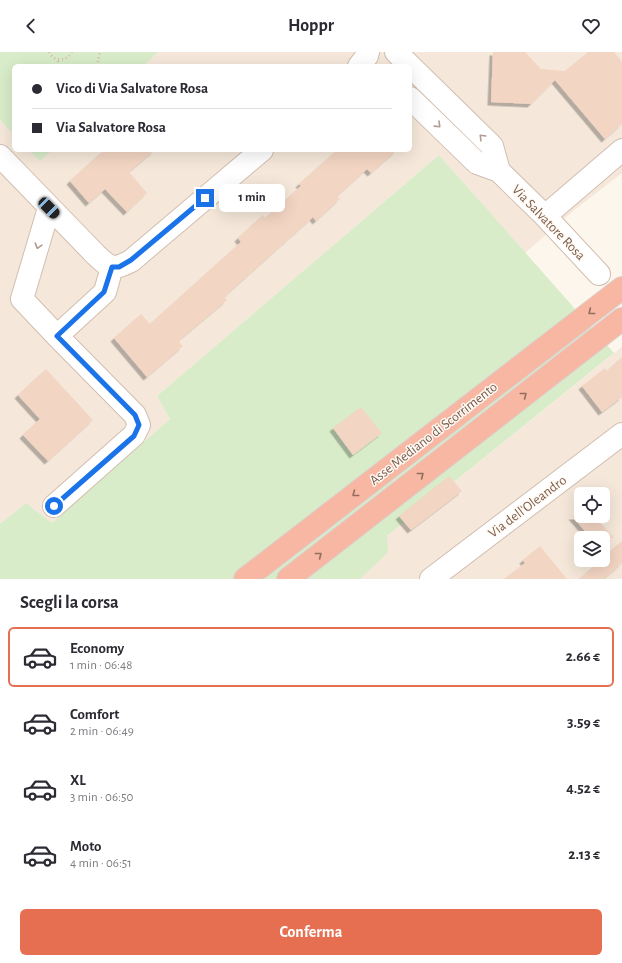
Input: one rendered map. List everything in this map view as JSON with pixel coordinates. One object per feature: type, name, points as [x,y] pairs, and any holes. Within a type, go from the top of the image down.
[{"type":"highway","name":"Asse Mediano di Scorrimento","points":[[245,579],[622,288]]},
{"type":"highway","name":"Asse Mediano di Scorrimento","points":[[288,579],[622,319]]},
{"type":"street","name":"Via Salvatore Rosa","points":[[396,52],[408,64]]},
{"type":"street","name":"Via Salvatore Rosa","points":[[412,68],[492,146],[499,170]]},
{"type":"street","name":"Via Salvatore Rosa","points":[[412,100],[476,163],[499,170],[545,216],[599,274]]},
{"type":"street","points":[[545,216],[622,150]]},
{"type":"street","points":[[0,156],[96,256],[104,263],[112,267],[119,267],[131,260],[260,152]]},
{"type":"street","points":[[49,208],[22,299],[135,415],[139,425],[134,436],[54,506]]},
{"type":"street","points":[[57,336],[104,292],[112,267]]},
{"type":"street","name":"Via dell'Oleandro","points":[[431,579],[622,434]]},
{"type":"path","points":[[49,52],[51,56],[58,60],[66,59],[72,52]]},
{"type":"path","points":[[97,64],[100,52]]},
{"type":"shaded area","points":[[0,52],[622,52],[622,173],[573,211],[525,253],[439,155],[157,396],[170,419],[52,523],[26,503],[0,524]]},
{"type":"shaded area","points":[[622,347],[622,579],[334,579]]},
{"type":"green space","points":[[0,52],[158,52],[145,64],[12,64],[12,133],[0,120]]},
{"type":"green space","points":[[31,152],[50,152],[40,161]]},
{"type":"green space","points":[[439,155],[614,353],[387,536],[388,552],[360,579],[0,579],[0,524],[26,503],[52,523],[170,419],[157,396]]},
{"type":"building","points":[[493,52],[525,52],[541,69],[565,71],[588,52],[614,52],[622,62],[622,124],[605,139],[555,80],[531,104],[491,102]]},
{"type":"building","points":[[102,152],[153,152],[129,172],[147,193],[127,212],[105,189],[89,203],[70,181]]},
{"type":"building","points":[[335,152],[395,152],[371,173],[367,169],[337,196],[340,199],[316,221],[313,217],[224,297],[227,300],[178,341],[183,346],[147,377],[114,338],[141,314],[150,324],[241,242],[238,238],[263,215],[265,218],[301,186],[299,184]]},
{"type":"building","points":[[622,357],[622,397],[602,412],[582,386],[605,368],[607,371]]},
{"type":"building","points":[[46,369],[93,420],[48,461],[23,435],[40,419],[18,395]]},
{"type":"building","points":[[361,407],[382,433],[353,455],[333,428]]},
{"type":"building","points":[[449,476],[462,491],[411,530],[399,516]]},
{"type":"building","points":[[578,523],[600,523],[608,531],[585,531]]},
{"type":"building","points":[[622,541],[622,563],[604,579],[579,579],[593,567],[610,567],[610,552]]},
{"type":"building","points":[[540,546],[567,579],[504,579],[525,563],[523,560]]},
{"type":"route","points":[[54,506],[134,436],[139,425],[135,415],[57,336],[104,292],[112,267],[119,267],[131,260],[205,198]]}]
